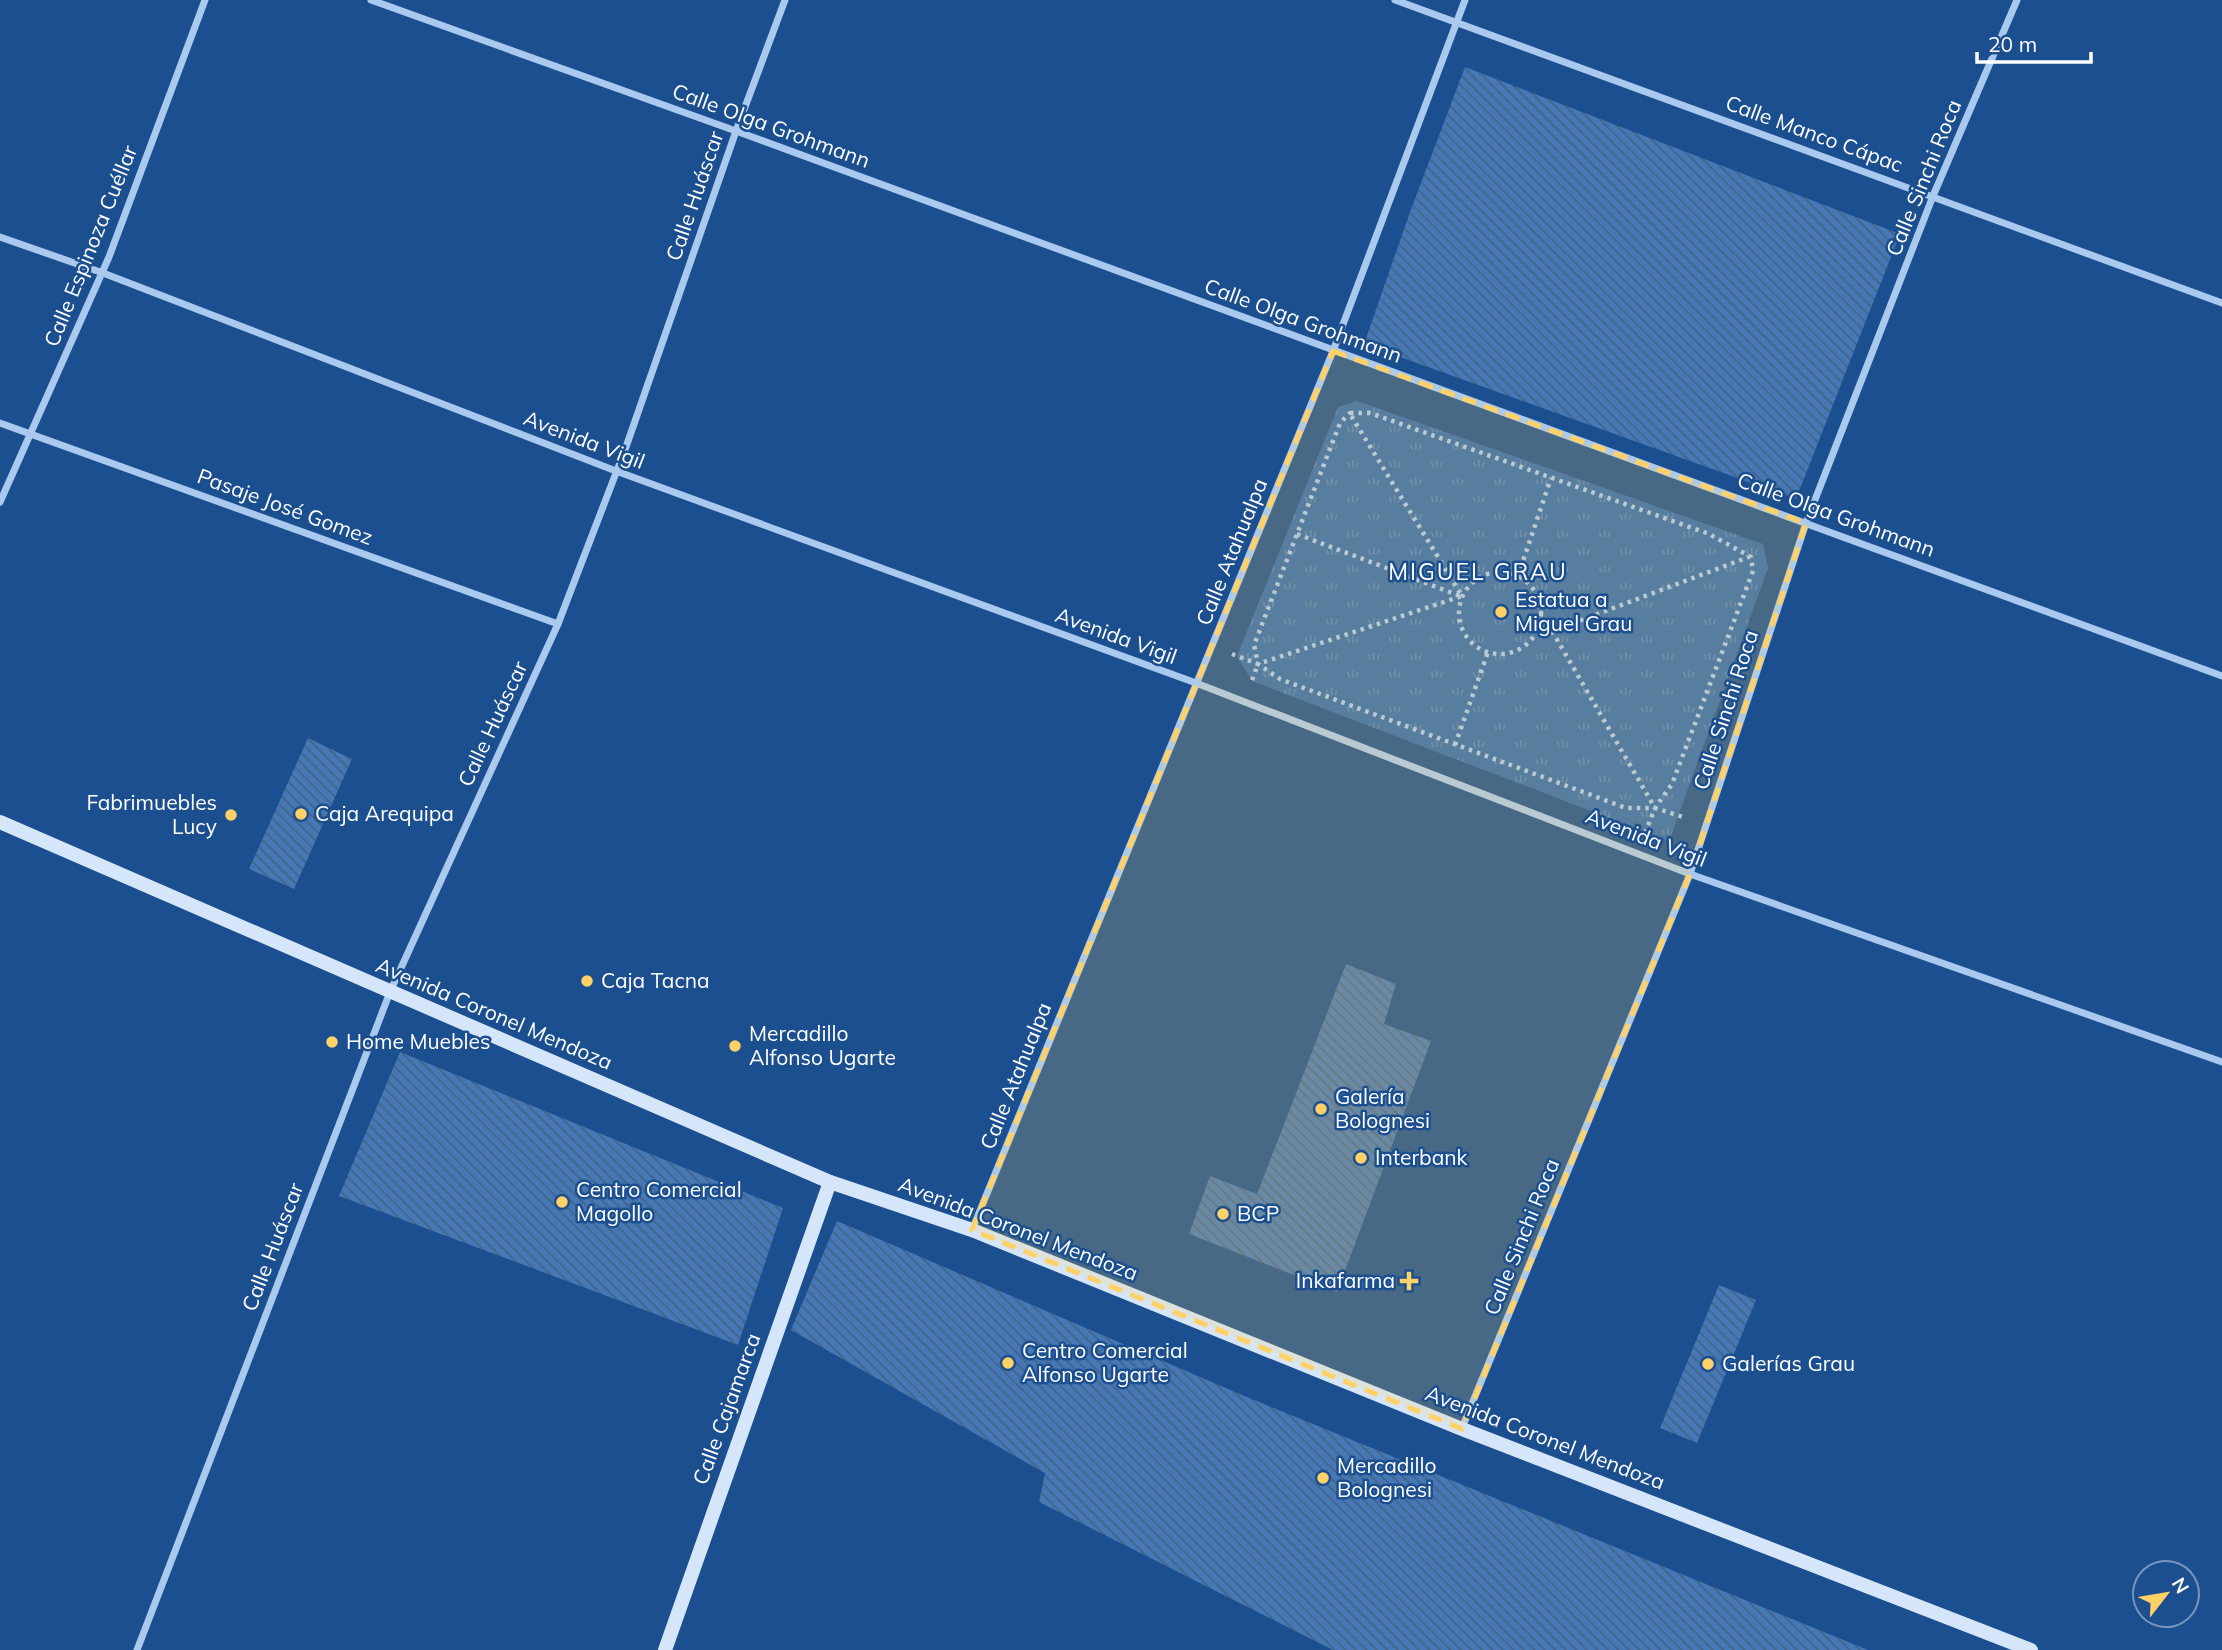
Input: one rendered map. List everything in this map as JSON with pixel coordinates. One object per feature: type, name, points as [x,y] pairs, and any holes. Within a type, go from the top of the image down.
[{"type":"street","name":"Calle Espinoza Cuéllar","points":[[0,502],[103,273],[205,0]]},
{"type":"street","name":"Calle Olga Grohmann","points":[[371,0],[736,131],[2222,676]]},
{"type":"street","name":"Calle Huáscar","points":[[136,1650],[390,992],[558,624],[616,471],[785,0]]},
{"type":"street","name":"Calle Manco Cápac","points":[[1395,0],[2222,303]]},
{"type":"street","name":"Calle Atahualpa","points":[[972,1230],[1333,351],[1465,0]]},
{"type":"street","name":"Calle Sinchi Roca","points":[[1462,1429],[1690,874],[1806,523],[1933,196],[2017,0]]},
{"type":"street","name":"Avenida Vigil","points":[[0,237],[103,273],[616,471],[1196,683],[1690,874],[2222,1062]]},
{"type":"street","name":"Pasaje José Gomez","points":[[0,423],[558,624]]},
{"type":"street","name":"Avenida Coronel Mendoza","points":[[0,822],[830,1182],[972,1230],[1462,1429],[2031,1650]]},
{"type":"street","name":"Calle Cajamarca","points":[[665,1650],[830,1182]]},
{"type":"path","points":[[1350,413],[1462,596]]},
{"type":"path","points":[[1707,826],[1655,808],[1626,808],[1280,679],[1258,664],[1254,645],[1339,424],[1350,413],[1370,413],[1709,534],[1751,557]]},
{"type":"path","points":[[1518,576],[1551,478]]},
{"type":"path","points":[[1297,534],[1462,596]]},
{"type":"path","points":[[1540,627],[1552,631],[1751,557]]},
{"type":"path","points":[[1655,808],[1672,784],[1753,571],[1751,557]]},
{"type":"path","points":[[1505,572],[1518,576],[1529,583],[1537,594],[1541,607],[1540,627],[1528,644],[1515,652],[1488,652],[1475,646],[1460,624],[1462,596],[1469,585],[1480,576],[1505,572]]},
{"type":"path","points":[[1258,664],[1462,596]]},
{"type":"path","points":[[1552,631],[1655,808]]},
{"type":"path","points":[[1455,745],[1488,652]]},
{"type":"highlighted area","points":[[1333,351],[1806,523],[1690,874],[1462,1429],[972,1230]]},
{"type":"green space","points":[[1357,401],[1763,544],[1768,568],[1669,841],[1252,681],[1237,656],[1338,407]]},
{"type":"building","points":[[1465,67],[1900,234],[1796,499],[1364,344]]},
{"type":"building","name":"Caja Arequipa","points":[[308,738],[352,759],[294,889],[249,869]]},
{"type":"building","points":[[1346,964],[1396,984],[1384,1024],[1431,1041],[1337,1292],[1189,1234],[1210,1176],[1257,1194]]},
{"type":"building","name":"Centro Comercial Magollo","points":[[400,1052],[783,1208],[738,1345],[339,1196]]},
{"type":"building","points":[[837,1221],[1242,1395],[1868,1650],[1333,1650],[1039,1502],[1045,1473],[791,1330]]},
{"type":"building","name":"Galerías Grau","points":[[1719,1285],[1756,1300],[1697,1443],[1660,1428]]},
{"type":"place","name":"Estatua a Miguel Grau","points":[[1501,612]]},
{"type":"place","name":"Caja Arequipa","points":[[301,814]]},
{"type":"place","name":"Fabrimuebles Lucy","points":[[231,815]]},
{"type":"place","name":"Caja Tacna","points":[[587,981]]},
{"type":"place","name":"Home Muebles","points":[[332,1042]]},
{"type":"place","name":"Mercadillo Alfonso Ugarte","points":[[735,1046]]},
{"type":"place","name":"Galería Bolognesi","points":[[1321,1109]]},
{"type":"place","name":"Interbank","points":[[1361,1158]]},
{"type":"place","name":"Centro Comercial Magollo","points":[[562,1202]]},
{"type":"place","name":"BCP","points":[[1223,1214]]},
{"type":"place","name":"Inkafarma","points":[[1409,1281]]},
{"type":"place","name":"Centro Comercial Alfonso Ugarte","points":[[1008,1363]]},
{"type":"place","name":"Galerías Grau","points":[[1708,1364]]},
{"type":"place","name":"Mercadillo Bolognesi","points":[[1323,1478]]},
{"type":"district","name":"MIGUEL GRAU","points":[[1478,572]]}]
